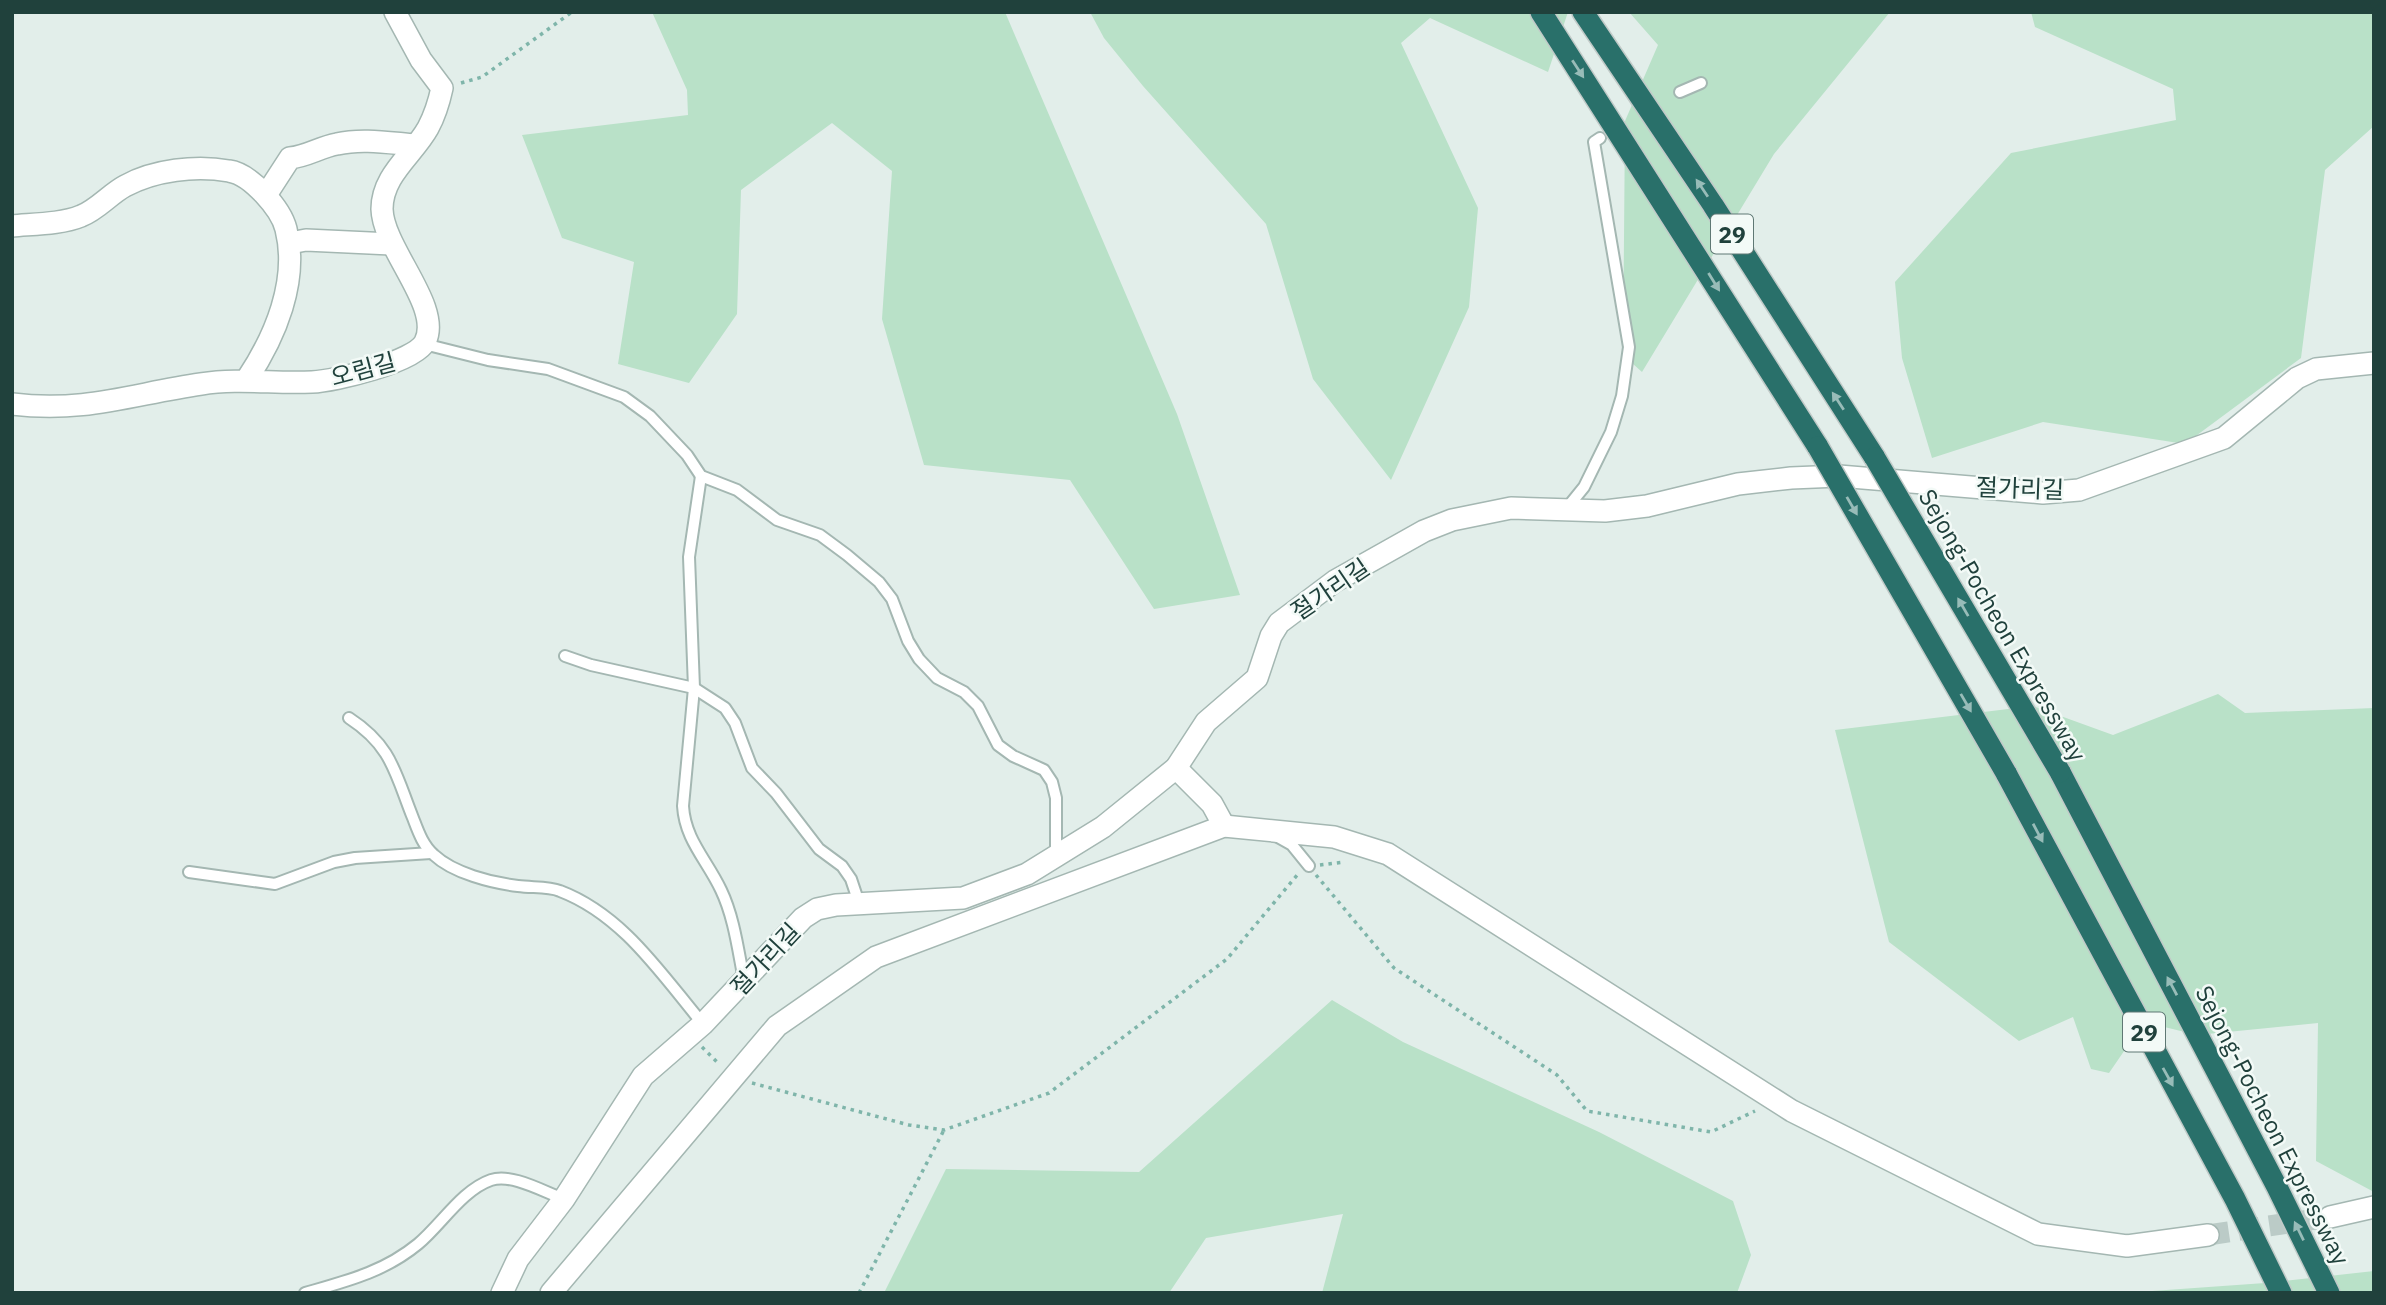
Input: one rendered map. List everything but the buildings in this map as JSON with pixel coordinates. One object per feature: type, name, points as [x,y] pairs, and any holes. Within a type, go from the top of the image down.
[{"type":"highway","name":"29","points":[[1541,12],[1818,447],[2006,773],[2235,1199],[2281,1293]]},
{"type":"highway","name":"Sejong-Pocheon Expressway","points":[[1583,12],[1713,205],[1875,458],[2060,772],[2277,1187],[2329,1293]]},
{"type":"street","points":[[395,12],[421,60],[442,88]]},
{"type":"street","name":"오림길","points":[[12,404],[88,407],[201,384],[247,379],[313,382],[348,376],[409,356],[424,344],[429,330],[426,313],[391,244],[382,210],[384,193],[393,175],[427,129],[439,105],[442,88]]},
{"type":"street","points":[[266,195],[290,158],[309,156],[337,144],[415,145]]},
{"type":"street","points":[[12,226],[81,216],[125,186],[149,176],[191,169],[232,171],[266,195],[284,218],[290,243],[285,297],[267,349],[247,379]]},
{"type":"street","points":[[290,243],[306,240],[391,244]]},
{"type":"street","name":"절가리길","points":[[502,1293],[518,1259],[564,1199],[643,1076],[697,1030],[803,918],[817,909],[859,902],[963,898],[1027,874],[1103,827],[1176,768],[1206,722],[1257,678],[1271,636],[1279,623],[1324,589],[1424,531],[1452,520],[1511,508],[1565,511],[1647,506],[1738,484],[1839,476],[2043,493],[2079,490],[2224,438],[2297,379],[2316,369],[2374,363]]},
{"type":"street","points":[[1176,768],[1212,804],[1224,826]]},
{"type":"street","points":[[551,1293],[777,1026],[876,957],[1224,826],[1334,837],[1388,854],[1771,1099],[2038,1234],[2127,1246],[2208,1235]]},
{"type":"street","points":[[2330,1217],[2374,1207]]},
{"type":"lane","points":[[1681,92],[1701,83]]},
{"type":"lane","points":[[1565,511],[1584,487],[1611,432],[1622,396],[1629,347],[1594,142],[1600,138]]},
{"type":"lane","points":[[424,344],[488,360],[548,369],[624,397],[659,426],[687,455],[701,476],[737,490],[777,520],[820,535],[879,582],[892,599],[919,659],[937,678],[964,692],[978,706],[998,745],[1044,770],[1056,798],[1056,856]]},
{"type":"lane","points":[[701,476],[689,557],[694,688],[682,806],[684,826],[720,889],[730,913],[744,982]]},
{"type":"lane","points":[[565,656],[591,665],[694,688],[724,708],[735,723],[752,768],[776,793],[820,849],[842,866],[851,879],[859,902]]},
{"type":"lane","points":[[349,718],[373,734],[387,753],[421,839],[431,853],[441,861],[493,881],[557,890],[585,903],[612,921],[631,939],[697,1030]]},
{"type":"lane","points":[[1265,830],[1292,845],[1309,866]]},
{"type":"lane","points":[[189,872],[275,884],[334,862],[431,853]]},
{"type":"lane","points":[[304,1293],[373,1274],[396,1261],[477,1188],[493,1179],[508,1180],[564,1199]]},
{"type":"path","points":[[442,88],[482,77],[572,12]]},
{"type":"path","points":[[697,1030],[732,1078],[909,1125],[944,1129],[1049,1093],[1126,1038],[1227,959],[1293,877],[1309,866],[1354,860]]},
{"type":"path","points":[[1309,866],[1394,968],[1557,1075],[1587,1111],[1711,1132],[1749,1116],[1771,1099]]},
{"type":"path","points":[[859,1293],[944,1129]]},
{"type":"green space","points":[[652,12],[1005,12],[1177,414],[1240,595],[1154,609],[1070,480],[924,465],[882,319],[892,171],[832,123],[741,190],[737,314],[689,383],[618,364],[634,262],[562,238],[522,135],[688,115],[687,90]]},
{"type":"green space","points":[[1090,12],[1568,12],[1548,72],[1430,18],[1401,43],[1478,208],[1469,307],[1391,480],[1313,379],[1266,224],[1143,86],[1104,38]]},
{"type":"green space","points":[[1629,12],[1890,12],[1774,154],[1642,372],[1623,355],[1625,121],[1658,45]]},
{"type":"green space","points":[[2031,12],[2374,12],[2374,126],[2325,170],[2301,358],[2185,444],[2043,422],[1932,458],[1902,358],[1895,282],[2011,153],[2176,120],[2173,89],[2035,27]]},
{"type":"green space","points":[[2218,694],[2245,713],[2374,708],[2374,1192],[2316,1161],[2318,1023],[2197,1035],[2144,1022],[2109,1073],[2091,1069],[2073,1017],[2019,1041],[1889,942],[1835,730],[2033,706],[2113,735]]},
{"type":"green space","points":[[1332,1000],[1403,1042],[1599,1132],[1733,1201],[1751,1255],[1737,1293],[1322,1293],[1343,1214],[1206,1238],[1169,1293],[884,1293],[946,1169],[1139,1172]]},
{"type":"green space","points":[[2374,1271],[2374,1293],[2124,1293],[2265,1283]]},
{"type":"tunnel","points":[[2208,1235],[2330,1217]]}]
